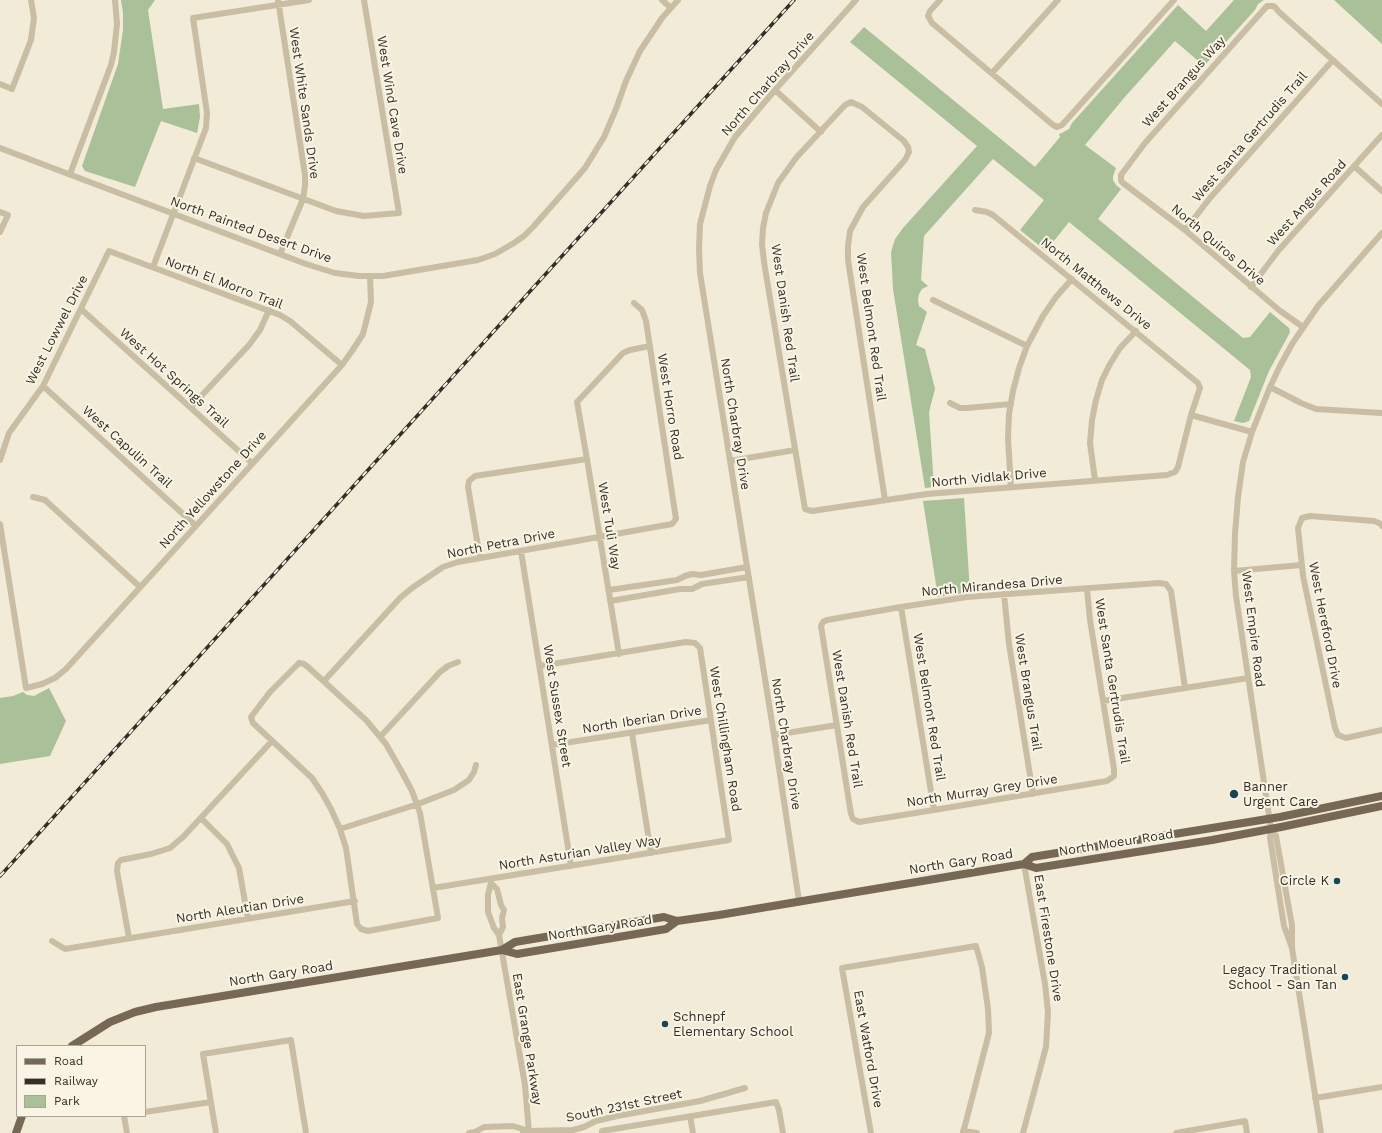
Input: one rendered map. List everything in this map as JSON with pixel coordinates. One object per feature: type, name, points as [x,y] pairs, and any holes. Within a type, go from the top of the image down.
[{"type":"main road","points":[[1269,818],[1382,796]]},
{"type":"main road","points":[[1271,829],[1382,806]]},
{"type":"main road","name":"North Gary Road","points":[[74,1045],[110,1022],[135,1012],[156,1007],[502,950],[515,942],[664,918],[677,921],[1024,864],[1032,857],[1269,818]]},
{"type":"main road","name":"North Moeur Road","points":[[1024,864],[1036,868],[1271,829]]},
{"type":"main road","name":"North Gary Road","points":[[502,950],[517,954],[666,929],[677,921]]},
{"type":"main road","points":[[16,1133],[22,1117]]},
{"type":"street","points":[[0,84],[12,89],[31,40],[34,18],[31,0]]},
{"type":"street","points":[[70,174],[111,65],[117,24],[115,0]]},
{"type":"street","points":[[152,267],[206,128],[207,113],[193,18],[278,2],[309,0]]},
{"type":"street","name":"West Wind Cave Drive","points":[[303,199],[336,211],[353,215],[372,216],[399,213],[364,0]]},
{"type":"street","points":[[662,0],[670,8]]},
{"type":"street","name":"North Painted Desert Drive","points":[[0,148],[172,214],[306,264],[335,273],[370,276],[388,275],[478,260],[495,254],[524,236],[575,180],[594,155],[604,137],[631,68],[651,34],[670,8],[678,0]]},
{"type":"street","name":"North Charbray Drive","points":[[799,902],[774,734],[700,273],[700,224],[710,186],[725,153],[735,137],[856,0]]},
{"type":"street","points":[[940,0],[930,11],[928,16],[932,23],[1057,127],[1062,125],[1174,0]]},
{"type":"street","points":[[992,73],[1058,0]]},
{"type":"street","name":"West White Sands Drive","points":[[278,2],[305,175],[303,199],[280,254]]},
{"type":"street","name":"West Brangus Way","points":[[1120,178],[1122,171],[1145,143],[1264,8],[1270,6],[1275,7],[1333,60]]},
{"type":"street","points":[[1333,60],[1382,104]]},
{"type":"street","name":"West Santa Gertrudis Trail","points":[[1185,230],[1210,198],[1333,60]]},
{"type":"street","points":[[775,90],[821,132]]},
{"type":"street","name":"West Danish Red Trail","points":[[805,509],[764,262],[762,244],[766,213],[778,183],[796,158],[845,105],[851,102],[862,107],[904,141],[909,152]]},
{"type":"street","name":"West Angus Road","points":[[1251,287],[1278,251],[1382,135]]},
{"type":"street","name":"West Belmont Red Trail","points":[[885,500],[848,260],[848,246],[850,231],[863,207],[905,160],[909,152]]},
{"type":"street","points":[[194,158],[303,199]]},
{"type":"street","points":[[1354,166],[1382,191]]},
{"type":"street","name":"North Quiros Drive","points":[[1120,178],[1123,183],[1185,230],[1251,287],[1303,327]]},
{"type":"street","name":"North Matthews Drive","points":[[975,210],[987,212],[993,215],[1198,383],[1200,388],[1191,415]]},
{"type":"street","points":[[0,212],[8,215],[0,232]]},
{"type":"street","name":"West Empire Road","points":[[1321,1133],[1292,948],[1284,926],[1270,838],[1271,829],[1236,596],[1234,571],[1235,534],[1243,462],[1252,432],[1280,366],[1303,327],[1332,288],[1382,233]]},
{"type":"street","name":"North El Morro Trail","points":[[109,251],[269,310],[290,321],[342,365]]},
{"type":"street","name":"West Lowwel Drive","points":[[0,460],[9,433],[43,386],[109,251]]},
{"type":"street","name":"North Yellowstone Drive","points":[[0,524],[26,688],[42,684],[55,678],[66,669],[195,525],[342,365],[363,334],[371,302],[370,276]]},
{"type":"street","points":[[1011,486],[1008,439],[1013,391],[1019,368],[1027,346],[1043,316],[1072,280]]},
{"type":"street","points":[[933,300],[1027,346]]},
{"type":"street","name":"West Horro Road","points":[[634,304],[642,310],[646,320],[676,519]]},
{"type":"street","name":"West Hot Springs Trail","points":[[81,309],[252,463]]},
{"type":"street","points":[[191,407],[249,345],[260,330],[269,310]]},
{"type":"street","points":[[1095,480],[1090,443],[1096,400],[1102,380],[1110,364],[1120,348],[1136,331]]},
{"type":"street","name":"West Tuli Way","points":[[619,654],[577,402],[623,353],[650,346]]},
{"type":"street","name":"West Capulin Trail","points":[[43,386],[195,525]]},
{"type":"street","points":[[1270,387],[1316,409],[1382,413]]},
{"type":"street","points":[[950,403],[960,408],[1011,404]]},
{"type":"street","points":[[1191,415],[1252,432]]},
{"type":"street","name":"North Vidlak Drive","points":[[805,509],[812,511],[926,494],[1011,486],[1167,475],[1175,472],[1178,467],[1191,415]]},
{"type":"street","points":[[730,461],[795,450]]},
{"type":"street","points":[[480,558],[468,488],[469,481],[475,476],[587,459]]},
{"type":"street","points":[[33,497],[45,500],[140,587]]},
{"type":"street","name":"West Hereford Drive","points":[[1381,525],[1374,521],[1310,516],[1302,518],[1298,528],[1301,565],[1335,728],[1338,735],[1346,738],[1382,730]]},
{"type":"street","name":"North Petra Drive","points":[[324,681],[400,598],[443,567],[458,562],[668,526],[676,519]]},
{"type":"street","name":"West Sussex Street","points":[[521,551],[571,866]]},
{"type":"street","points":[[1234,571],[1301,565]]},
{"type":"street","points":[[609,590],[677,580],[692,574],[701,575],[747,567]]},
{"type":"street","points":[[682,577],[682,585],[686,590]]},
{"type":"street","points":[[610,601],[680,589],[692,589],[702,584],[749,577]]},
{"type":"street","name":"North Mirandesa Drive","points":[[823,622],[827,620],[901,607],[960,598],[1166,584],[1171,591],[1185,688]]},
{"type":"street","name":"West Santa Gertrudis Trail","points":[[1087,589],[1090,620],[1114,776]]},
{"type":"street","name":"West Brangus Trail","points":[[1004,594],[1009,644],[1033,794]]},
{"type":"street","name":"West Belmont Red Trail","points":[[901,607],[934,810]]},
{"type":"street","name":"West Danish Red Trail","points":[[823,622],[821,626],[853,819]]},
{"type":"street","name":"West Chillingham Road","points":[[619,654],[686,642],[695,643],[700,648],[729,840]]},
{"type":"street","points":[[540,666],[619,654]]},
{"type":"street","points":[[380,737],[440,672],[448,666],[458,662]]},
{"type":"street","points":[[299,663],[308,666],[324,681],[366,720],[386,744],[418,804],[438,918],[368,931],[361,929],[357,924],[355,901],[346,848],[340,829],[322,793],[312,778],[253,723],[251,717],[255,711],[270,692],[299,663]]},
{"type":"street","points":[[1103,702],[1248,678]]},
{"type":"street","name":"North Iberian Drive","points":[[552,745],[711,720]]},
{"type":"street","points":[[774,734],[837,725]]},
{"type":"street","points":[[632,733],[651,853]]},
{"type":"street","points":[[129,938],[117,871],[118,864],[121,860],[151,854],[170,848],[202,819],[272,741]]},
{"type":"street","points":[[340,829],[418,804],[454,790],[469,780],[476,765]]},
{"type":"street","name":"North Murray Grey Drive","points":[[853,819],[859,822],[1033,794],[1107,781],[1114,776]]},
{"type":"street","points":[[202,819],[227,844],[239,868],[248,919]]},
{"type":"street","name":"North Asturian Valley Way","points":[[433,888],[490,881],[729,840]]},
{"type":"street","name":"East Firestone Drive","points":[[1023,1133],[1046,1047],[1048,1012],[1045,984],[1024,864]]},
{"type":"street","points":[[490,881],[497,889],[501,905],[504,910],[502,918],[503,928],[499,935],[494,928],[488,912],[490,881]]},
{"type":"street","name":"North Aleutian Drive","points":[[52,941],[65,949],[355,901]]},
{"type":"street","points":[[489,906],[493,904],[501,905]]},
{"type":"street","name":"East Grange Parkway","points":[[499,935],[525,1085],[527,1133]]},
{"type":"street","name":"East Watford Drive","points":[[871,1133],[842,968],[976,946],[982,967],[988,1009],[989,1033],[963,1132]]},
{"type":"street","points":[[216,1133],[203,1054],[291,1040],[306,1133]]},
{"type":"street","points":[[1315,1098],[1382,1087]]},
{"type":"street","name":"South 231st Street","points":[[473,1133],[484,1127],[513,1126],[527,1133],[573,1130],[584,1127],[596,1121],[700,1101],[745,1088]]},
{"type":"street","points":[[146,1112],[211,1102]]},
{"type":"street","name":"South 231st Street","points":[[602,1132],[776,1102],[783,1133]]},
{"type":"street","points":[[690,1116],[693,1133]]},
{"type":"street","points":[[124,1117],[127,1133]]},
{"type":"street","points":[[1176,1133],[1245,1121],[1247,1133]]},
{"type":"street","points":[[963,1132],[977,1133]]},
{"type":"green space","points":[[121,0],[155,0],[148,10],[163,109],[199,104],[200,117],[197,133],[161,121],[135,187],[85,171],[82,166],[118,64],[123,30]]},
{"type":"green space","points":[[1234,0],[1264,0],[1258,4],[1255,10],[1204,66],[1175,41],[1124,98],[1085,145],[1116,168],[1113,180],[1121,189],[1098,219],[1243,338],[1250,337],[1270,312],[1289,328],[1290,332],[1269,371],[1249,421],[1243,423],[1234,421],[1251,377],[1250,370],[1069,222],[1046,251],[1020,230],[1044,200],[993,159],[924,236],[921,280],[928,286],[922,289],[918,300],[919,306],[927,312],[916,345],[925,349],[935,389],[929,412],[934,487],[925,488],[893,289],[891,252],[895,239],[903,228],[977,146],[850,42],[864,27],[1035,167],[1060,137],[1059,134],[1069,129],[1072,123],[1178,5],[1206,31]]},
{"type":"green space","points":[[1334,0],[1382,0],[1382,44]]},
{"type":"green space","points":[[964,498],[970,592],[938,597],[923,501]]},
{"type":"green space","points":[[49,688],[66,721],[50,756],[0,764],[0,698],[13,696],[23,692],[27,695],[34,696]]},
{"type":"railway","points":[[0,876],[794,0]]},
{"type":"place","name":"Banner Urgent Care","points":[[1234,794]]},
{"type":"place","name":"Circle K","points":[[1337,881]]},
{"type":"place","name":"Legacy Traditional School - San Tan","points":[[1345,977]]},
{"type":"place","name":"Schnepf Elementary School","points":[[665,1024]]}]
